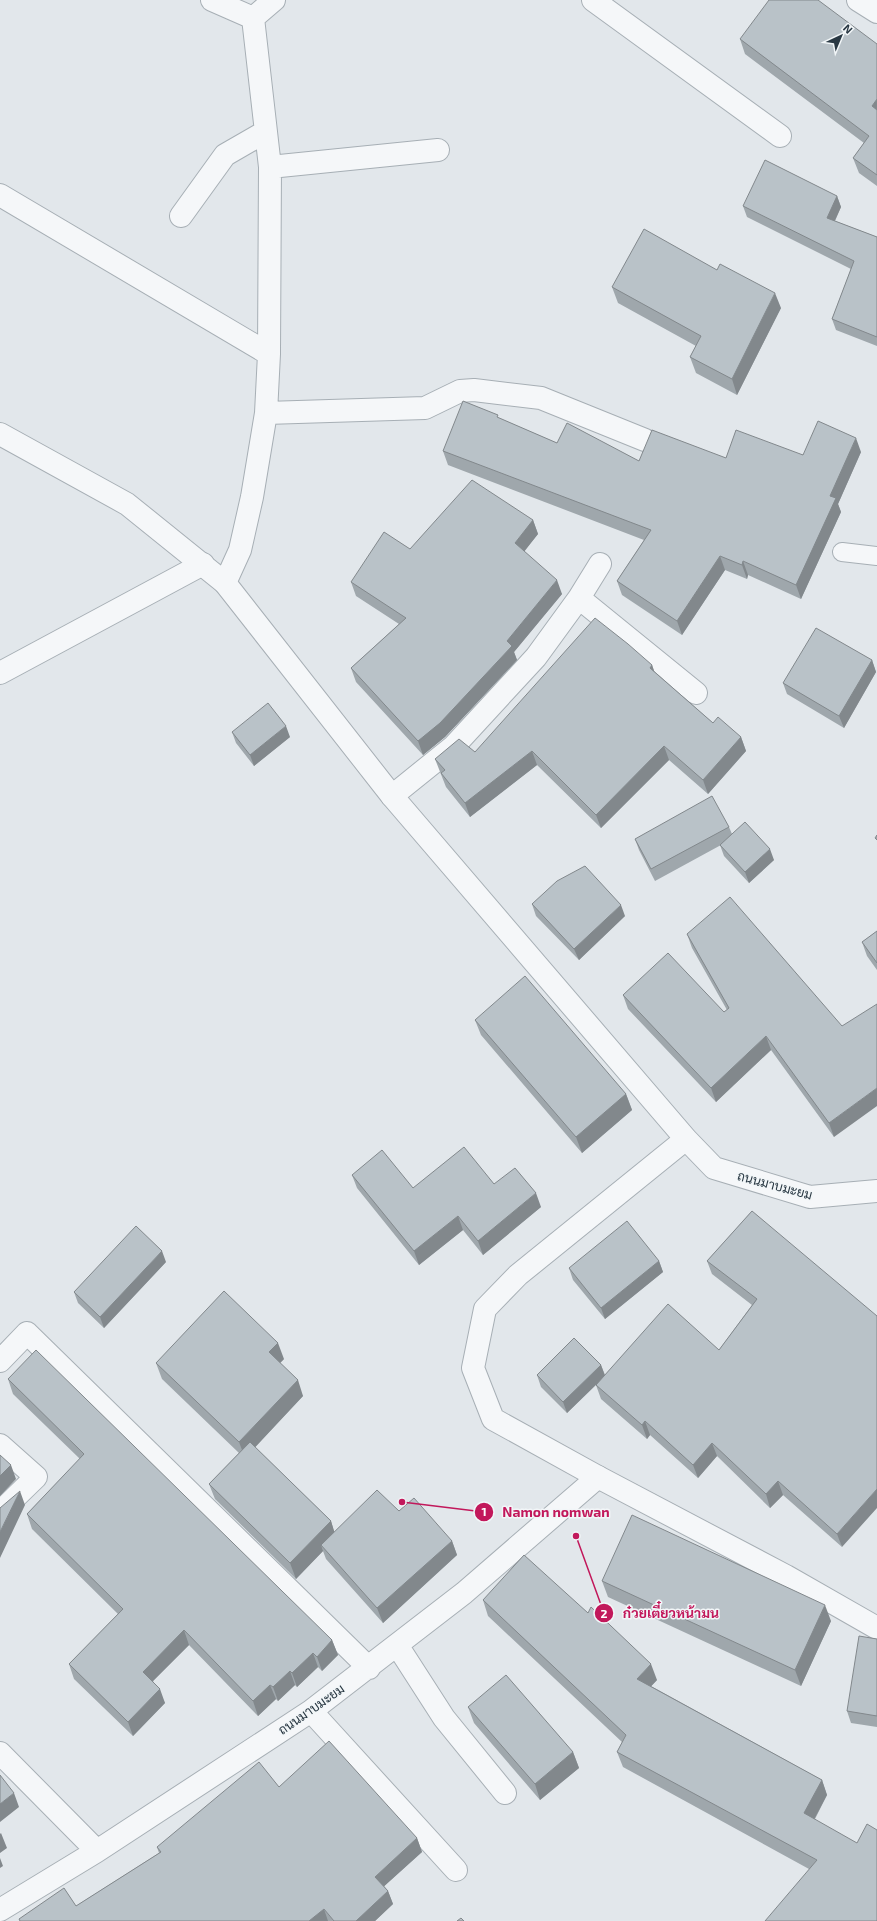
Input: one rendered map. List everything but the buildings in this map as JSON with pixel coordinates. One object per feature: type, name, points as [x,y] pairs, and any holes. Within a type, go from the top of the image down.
[{"type":"street","points":[[212,0],[254,18]]},
{"type":"street","points":[[254,18],[274,0]]},
{"type":"street","points":[[593,0],[780,136]]},
{"type":"street","points":[[858,0],[877,12]]},
{"type":"street","points":[[225,583],[240,550],[252,497],[266,414],[270,354],[270,167],[265,132],[254,18]]},
{"type":"street","points":[[181,216],[225,156],[265,132]]},
{"type":"street","points":[[270,167],[438,150]]},
{"type":"street","points":[[0,195],[270,354]]},
{"type":"street","points":[[266,414],[425,408],[460,391],[474,390],[541,398],[645,440]]},
{"type":"street","name":"ถนนมาบมะยม","points":[[0,434],[127,504],[225,583],[392,796],[686,1139],[714,1168],[810,1197],[877,1191]]},
{"type":"street","points":[[0,673],[203,564]]},
{"type":"street","points":[[392,796],[454,746],[536,657],[579,598],[600,564]]},
{"type":"street","points":[[579,598],[696,693]]},
{"type":"street","points":[[686,1139],[518,1275],[485,1309],[473,1368],[493,1419],[598,1477],[786,1576],[877,1628]]},
{"type":"street","points":[[0,1361],[27,1333],[369,1668]]},
{"type":"street","points":[[0,1444],[36,1477],[0,1512]]},
{"type":"street","name":"ถนนมาบมะยม","points":[[0,1910],[97,1851],[311,1711],[369,1668],[464,1593],[598,1477]]},
{"type":"street","points":[[397,1645],[444,1718],[505,1793]]},
{"type":"street","points":[[311,1711],[456,1870]]},
{"type":"street","points":[[0,1754],[97,1851]]},
{"type":"lane","points":[[842,552],[877,556]]},
{"type":"place","name":"Namon nomwan","points":[[402,1502]]},
{"type":"place","name":"ก๋วยเตี๋ยวหน้ามน","points":[[576,1536]]}]
